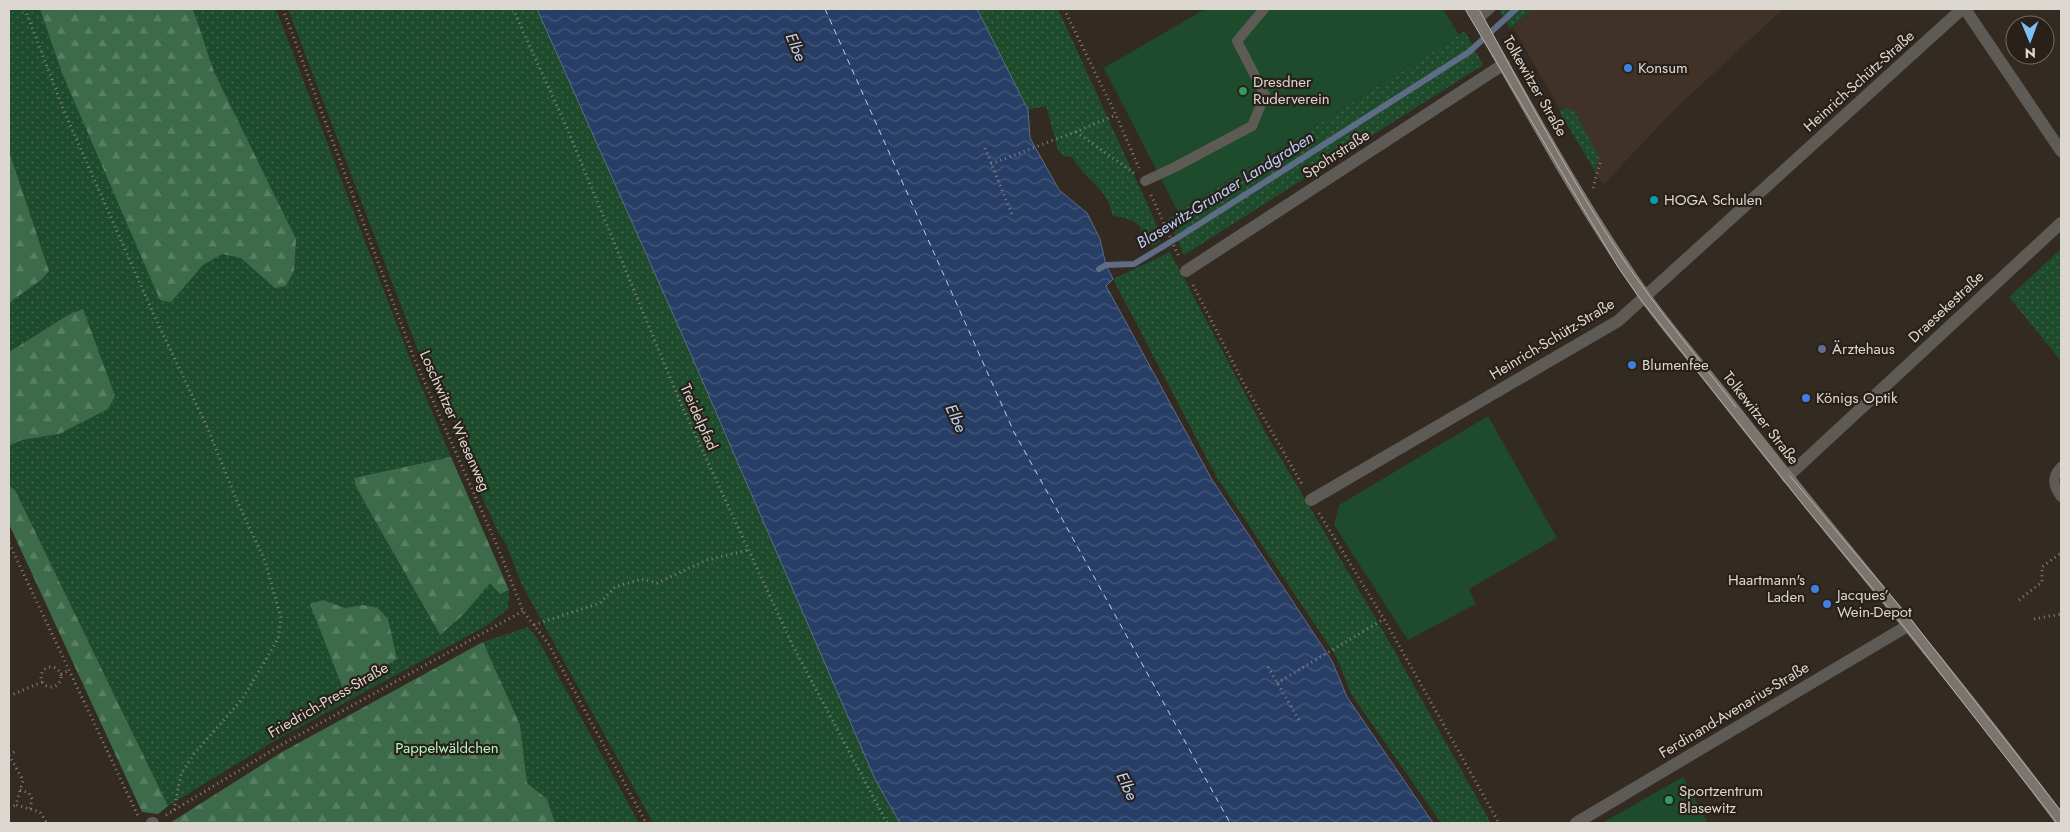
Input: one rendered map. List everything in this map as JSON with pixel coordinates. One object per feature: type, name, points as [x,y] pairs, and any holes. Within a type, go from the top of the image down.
[{"type":"main road","name":"Tolkewitzer Straße","points":[[1476,16],[1588,208],[1645,297],[1787,477],[1909,625],[2061,821]]},
{"type":"street","points":[[1964,9],[2061,151]]},
{"type":"street","name":"Heinrich-Schütz-Straße","points":[[1311,500],[1618,321],[1964,9]]},
{"type":"street","name":"Spohrstraße","points":[[1186,271],[1502,60]]},
{"type":"street","name":"Draesekestraße","points":[[1787,477],[2061,223]]},
{"type":"street","name":"Ferdinand-Avenarius-Straße","points":[[1576,823],[1909,625]]},
{"type":"lane","points":[[1145,181],[1252,126],[1265,94],[1237,41],[1264,9]]},
{"type":"lane","points":[[1476,16],[1490,9]]},
{"type":"lane","points":[[2061,467],[2055,474],[2054,482],[2056,490],[2061,497]]},
{"type":"path","points":[[25,9],[64,111],[154,314],[208,429],[237,501],[265,561],[281,618],[278,639],[243,698],[194,754],[181,774],[174,810]]},
{"type":"path","name":"Loschwitzer Wiesenweg","points":[[283,9],[414,358],[499,550],[523,611],[548,643],[646,823]]},
{"type":"path","name":"Treidelpfad","points":[[513,9],[566,126],[681,404],[748,550],[793,646],[887,823]]},
{"type":"path","points":[[1064,9],[1116,115],[1178,255],[1239,374],[1311,500],[1384,618],[1500,823]]},
{"type":"path","points":[[991,164],[1116,115]]},
{"type":"path","points":[[1076,132],[1145,181]]},
{"type":"path","points":[[985,148],[1012,217]]},
{"type":"path","points":[[1588,208],[1601,159]]},
{"type":"path","points":[[10,543],[141,823]]},
{"type":"path","points":[[534,625],[600,603],[615,587],[642,579],[657,583],[707,560],[748,550]]},
{"type":"path","points":[[2019,600],[2042,582],[2042,568],[2061,553]]},
{"type":"path","name":"Friedrich-Press-Straße","points":[[152,823],[281,745],[523,611]]},
{"type":"path","points":[[2034,619],[2061,614]]},
{"type":"path","points":[[1278,683],[1384,618]]},
{"type":"path","points":[[47,667],[56,668],[61,674],[60,681],[54,687],[46,686],[42,682],[41,674],[47,667]]},
{"type":"path","points":[[1268,667],[1299,720]]},
{"type":"path","points":[[61,674],[70,670]]},
{"type":"path","points":[[9,696],[42,682]]},
{"type":"path","points":[[9,808],[16,804],[23,780],[9,755],[16,751]]},
{"type":"path","points":[[20,790],[29,794],[32,799],[30,809]]},
{"type":"path","points":[[16,804],[40,812],[47,823]]},
{"type":"shaded area","name":"Konsum","points":[[1531,9],[1783,9],[1674,110],[1603,185],[1513,27]]},
{"type":"green space","points":[[9,9],[276,9],[412,364],[451,457],[355,478],[356,487],[439,634],[463,615],[490,582],[500,594],[509,590],[508,609],[486,626],[276,740],[168,806],[15,490],[9,486],[9,446],[22,440],[59,434],[83,309],[68,315],[9,352],[9,303],[41,280],[49,271],[9,151]],"holes":[[[323,600],[345,608],[363,605],[397,659],[344,690]]]},
{"type":"green space","points":[[40,9],[193,9],[214,72],[296,239],[294,271],[286,286],[275,288],[241,258],[222,254],[203,265],[171,302],[160,300],[62,73]]},
{"type":"green space","points":[[288,9],[537,9],[689,350],[875,779],[900,823],[653,823],[521,583],[507,546],[498,532],[451,429],[455,424],[452,414],[444,410],[421,358]]},
{"type":"green space","points":[[977,9],[1058,9],[1156,223],[1160,242],[1152,246],[1140,246],[1142,232],[1137,223],[1126,218],[1113,216],[1106,197],[1101,190],[1083,172],[1072,157],[1063,156],[1058,150],[1046,106],[1028,110]]},
{"type":"green space","name":"Dresdner Ruderverein","points":[[1205,9],[1443,9],[1459,35],[1178,212],[1104,68]]},
{"type":"green space","points":[[1499,9],[1532,9],[1510,29]]},
{"type":"green space","points":[[1465,31],[1483,65],[1184,255],[1168,219]]},
{"type":"green space","points":[[1567,108],[1575,112],[1599,157],[1595,171],[1559,111]]},
{"type":"green space","points":[[9,151],[49,271],[41,280],[9,303]]},
{"type":"green space","points":[[2061,249],[2061,361],[2009,297]]},
{"type":"green space","points":[[1170,252],[1267,435],[1386,636],[1491,823],[1441,823],[1351,694],[1337,658],[1216,476],[1113,279]]},
{"type":"green space","points":[[83,309],[115,396],[108,409],[59,434],[22,440],[9,446],[9,352],[68,315]]},
{"type":"green space","points":[[1488,416],[1557,538],[1469,589],[1476,604],[1408,640],[1334,525],[1339,505]]},
{"type":"green space","points":[[451,457],[509,590],[500,594],[490,583],[463,615],[440,635],[356,487],[354,478]]},
{"type":"green space","points":[[9,486],[15,490],[168,806],[158,814],[142,812],[9,524]]},
{"type":"green space","points":[[323,600],[345,608],[363,605],[378,608],[388,619],[397,659],[344,691],[310,604]]},
{"type":"green space","points":[[528,627],[538,639],[639,823],[555,823],[547,799],[527,783],[520,725],[483,642]]},
{"type":"green space","name":"Pappelwäldchen","points":[[483,642],[520,725],[527,783],[547,799],[555,823],[170,823],[282,752]]},
{"type":"green space","name":"Sportzentrum Blasewitz","points":[[1683,777],[1708,823],[1602,823]]},
{"type":"water","name":"Elbe","points":[[537,9],[977,9],[1028,110],[1030,138],[1059,190],[1087,213],[1100,239],[1106,265],[1113,279],[1106,286],[1211,478],[1332,661],[1347,697],[1433,823],[900,823],[875,779],[689,350]]},
{"type":"waterway","name":"Blasewitz‐Grunaer Landgraben","points":[[1099,269],[1106,265],[1134,264],[1182,235],[1469,52],[1516,9]]},
{"type":"ferry route","points":[[825,9],[1014,432],[1230,823]]},
{"type":"tram line","points":[[1465,9],[1618,267],[1641,300],[1805,507],[1905,628],[2057,823]]},
{"type":"tram line","points":[[1479,9],[1566,167],[1603,229],[1636,278],[1736,407]]},
{"type":"tram line","points":[[1790,476],[1913,622],[2061,811]]},
{"type":"place","name":"Konsum","points":[[1628,68]]},
{"type":"place","name":"Dresdner Ruderverein","points":[[1243,91]]},
{"type":"place","name":"HOGA Schulen","points":[[1654,200]]},
{"type":"place","name":"Ärztehaus","points":[[1822,349]]},
{"type":"place","name":"Blumenfee","points":[[1632,365]]},
{"type":"place","name":"Königs Optik","points":[[1806,398]]},
{"type":"place","name":"Haartmann's Laden","points":[[1815,589]]},
{"type":"place","name":"Jacques’ Wein-Depot","points":[[1827,604]]},
{"type":"place","name":"Sportzentrum Blasewitz","points":[[1669,800]]}]
